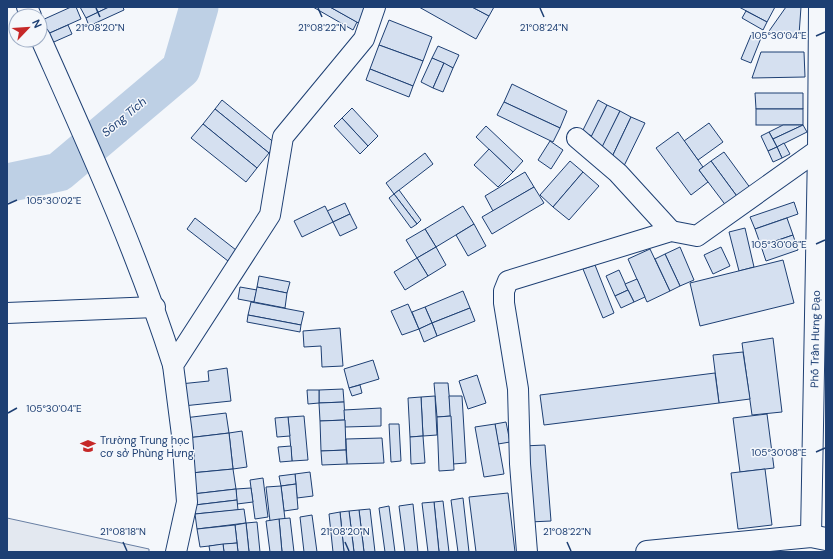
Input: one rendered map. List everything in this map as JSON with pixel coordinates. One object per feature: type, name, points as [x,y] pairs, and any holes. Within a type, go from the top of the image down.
[{"type":"main road","points":[[647,552],[819,538]]},
{"type":"street","points":[[173,365],[270,215],[283,138],[364,39],[375,7]]},
{"type":"street","name":"Phố Trần Hưng Đạo","points":[[819,7],[822,148],[819,538]]},
{"type":"street","points":[[45,48],[130,242],[155,307],[173,365],[182,435],[187,502],[176,552]]},
{"type":"street","points":[[578,138],[618,173],[671,231]]},
{"type":"street","points":[[527,552],[520,464],[518,389],[504,303],[504,291],[508,282],[671,231],[697,236],[822,148]]},
{"type":"street","points":[[7,313],[155,307]]},
{"type":"shaded area","points":[[7,518],[149,549],[149,552],[7,552]]},
{"type":"building","points":[[71,7],[76,7],[81,19],[48,34],[48,17]]},
{"type":"building","points":[[80,7],[109,7],[86,18]]},
{"type":"building","points":[[109,7],[123,7],[124,10],[89,26],[86,18]]},
{"type":"building","points":[[313,7],[330,7],[357,22],[353,30]]},
{"type":"building","points":[[330,7],[367,7],[362,25]]},
{"type":"building","points":[[419,7],[472,7],[489,16],[476,39]]},
{"type":"building","points":[[472,7],[494,7],[489,16]]},
{"type":"building","points":[[739,7],[775,7],[767,22]]},
{"type":"building","points":[[786,7],[801,7],[799,35],[767,34]]},
{"type":"building","points":[[746,11],[767,22],[763,30],[742,18]]},
{"type":"building","points":[[389,20],[432,37],[423,61],[379,45]]},
{"type":"building","points":[[68,25],[72,34],[48,45],[48,34]]},
{"type":"building","points":[[751,35],[761,38],[751,63],[741,59]]},
{"type":"building","points":[[379,45],[423,61],[413,86],[370,69]]},
{"type":"building","points":[[438,46],[459,55],[453,68],[432,58]]},
{"type":"building","points":[[761,52],[804,52],[805,77],[752,78]]},
{"type":"building","points":[[432,58],[444,63],[433,88],[421,82]]},
{"type":"building","points":[[444,63],[453,68],[443,92],[433,88]]},
{"type":"building","points":[[370,69],[413,86],[409,97],[366,80]]},
{"type":"building","points":[[512,84],[567,111],[560,128],[504,102]]},
{"type":"building","points":[[755,93],[803,93],[803,109],[756,109]]},
{"type":"building","points":[[222,100],[276,144],[269,153],[215,109]]},
{"type":"building","points":[[598,100],[607,105],[592,136],[582,132]]},
{"type":"building","points":[[504,102],[560,128],[553,142],[497,115]]},
{"type":"building","points":[[607,105],[620,111],[601,150],[588,143]]},
{"type":"building","points":[[352,108],[378,136],[368,146],[342,118]]},
{"type":"building","points":[[215,109],[269,153],[257,168],[203,124]]},
{"type":"building","points":[[756,109],[803,109],[803,125],[756,125]]},
{"type":"building","points":[[620,111],[631,117],[611,159],[599,153]]},
{"type":"building","points":[[631,117],[645,123],[621,172],[611,159]]},
{"type":"building","points":[[342,118],[368,146],[360,154],[334,126]]},
{"type":"building","points":[[709,123],[723,142],[698,160],[684,141]]},
{"type":"building","points":[[203,124],[257,168],[246,182],[191,138]]},
{"type":"building","points":[[783,125],[803,125],[773,139],[769,132]]},
{"type":"building","points":[[803,125],[807,132],[777,147],[773,139]]},
{"type":"building","points":[[486,126],[523,161],[513,172],[476,137]]},
{"type":"building","points":[[678,132],[703,167],[699,170],[708,182],[691,195],[656,148]]},
{"type":"building","points":[[769,132],[777,147],[768,151],[761,136]]},
{"type":"building","points":[[550,141],[563,150],[551,169],[538,160]]},
{"type":"building","points":[[784,143],[790,154],[782,158],[777,147]]},
{"type":"building","points":[[777,147],[782,158],[773,162],[768,151]]},
{"type":"building","points":[[489,149],[513,172],[498,187],[474,165]]},
{"type":"building","points":[[724,152],[751,189],[739,199],[711,161]]},
{"type":"building","points":[[425,153],[433,164],[394,194],[386,183]]},
{"type":"building","points":[[570,161],[583,172],[553,207],[540,195]]},
{"type":"building","points":[[711,161],[739,199],[727,207],[699,170]]},
{"type":"building","points":[[525,172],[534,187],[493,211],[485,196]]},
{"type":"building","points":[[583,172],[599,186],[569,220],[553,207]]},
{"type":"building","points":[[534,187],[544,203],[492,234],[482,217]]},
{"type":"building","points":[[399,190],[421,220],[417,224],[394,194]]},
{"type":"building","points":[[394,194],[417,224],[411,228],[389,198]]},
{"type":"building","points":[[794,202],[798,214],[755,229],[750,217]]},
{"type":"building","points":[[345,203],[350,214],[333,222],[327,211]]},
{"type":"building","points":[[325,206],[333,222],[302,237],[294,221]]},
{"type":"building","points":[[463,206],[474,224],[436,247],[425,229]]},
{"type":"building","points":[[350,214],[357,228],[340,236],[333,222]]},
{"type":"building","points":[[195,218],[236,250],[228,261],[187,229]]},
{"type":"building","points":[[787,218],[793,235],[761,246],[755,229]]},
{"type":"building","points":[[474,224],[486,246],[468,256],[456,235]]},
{"type":"building","points":[[745,228],[754,267],[739,271],[729,232]]},
{"type":"building","points":[[425,229],[436,247],[417,258],[406,240]]},
{"type":"building","points":[[793,235],[798,250],[766,261],[761,246]]},
{"type":"building","points":[[436,247],[446,265],[428,276],[417,258]]},
{"type":"building","points":[[680,247],[694,280],[680,286],[665,254]]},
{"type":"building","points":[[721,247],[730,266],[713,274],[704,255]]},
{"type":"building","points":[[650,249],[670,291],[647,302],[628,259]]},
{"type":"building","points":[[665,254],[680,286],[670,291],[655,259]]},
{"type":"building","points":[[417,258],[428,276],[405,290],[394,272]]},
{"type":"building","points":[[783,260],[794,303],[700,326],[690,283]]},
{"type":"building","points":[[595,265],[614,313],[603,318],[583,269]]},
{"type":"building","points":[[619,270],[628,290],[615,296],[606,276]]},
{"type":"building","points":[[259,276],[290,282],[287,293],[257,287]]},
{"type":"building","points":[[637,279],[645,297],[634,302],[625,284]]},
{"type":"building","points":[[240,287],[257,290],[254,302],[238,299]]},
{"type":"building","points":[[257,287],[287,293],[285,308],[254,302]]},
{"type":"building","points":[[628,290],[634,302],[621,308],[615,296]]},
{"type":"building","points":[[463,291],[470,308],[432,323],[425,307]]},
{"type":"building","points":[[251,302],[304,312],[301,325],[248,315]]},
{"type":"building","points":[[408,304],[419,329],[402,335],[391,311]]},
{"type":"building","points":[[425,307],[432,323],[419,329],[412,312]]},
{"type":"building","points":[[470,308],[475,321],[437,336],[432,323]]},
{"type":"building","points":[[248,315],[301,325],[300,332],[247,322]]},
{"type":"building","points":[[432,323],[437,336],[424,342],[419,329]]},
{"type":"building","points":[[340,328],[343,366],[322,367],[321,346],[304,347],[303,331]]},
{"type":"building","points":[[773,338],[782,412],[752,415],[742,343]]},
{"type":"building","points":[[743,352],[750,399],[719,403],[713,355]]},
{"type":"building","points":[[373,360],[379,379],[349,388],[344,369]]},
{"type":"building","points":[[227,368],[231,401],[183,406],[180,384],[209,381],[208,371]]},
{"type":"building","points":[[715,373],[719,403],[544,425],[540,395]]},
{"type":"building","points":[[477,375],[486,403],[468,409],[459,381]]},
{"type":"building","points":[[434,383],[448,383],[451,416],[437,417]]},
{"type":"building","points":[[360,385],[362,393],[352,396],[349,388]]},
{"type":"building","points":[[343,389],[344,402],[319,403],[319,390]]},
{"type":"building","points":[[307,390],[319,390],[319,403],[308,404]]},
{"type":"building","points":[[435,396],[437,435],[423,436],[421,397]]},
{"type":"building","points":[[449,396],[462,396],[466,463],[453,464]]},
{"type":"building","points":[[421,397],[423,436],[410,437],[408,398]]},
{"type":"building","points":[[344,402],[345,420],[320,421],[319,403]]},
{"type":"building","points":[[381,408],[381,426],[345,427],[344,410]]},
{"type":"building","points":[[226,413],[229,433],[187,438],[184,418]]},
{"type":"building","points":[[767,414],[774,468],[740,472],[733,418]]},
{"type":"building","points":[[304,416],[308,460],[292,461],[288,417]]},
{"type":"building","points":[[451,416],[454,470],[439,471],[437,417]]},
{"type":"building","points":[[288,417],[290,436],[277,437],[275,418]]},
{"type":"building","points":[[345,420],[346,450],[321,451],[320,421]]},
{"type":"building","points":[[506,422],[510,442],[498,444],[495,424]]},
{"type":"building","points":[[389,424],[399,424],[401,461],[391,462]]},
{"type":"building","points":[[495,424],[504,474],[484,477],[475,427]]},
{"type":"building","points":[[242,431],[247,467],[233,469],[229,433]]},
{"type":"building","points":[[229,433],[233,469],[191,473],[187,438]]},
{"type":"building","points":[[423,436],[425,463],[411,464],[410,437]]},
{"type":"building","points":[[382,438],[384,463],[347,464],[346,439]]},
{"type":"building","points":[[545,445],[551,521],[529,522],[523,446]]},
{"type":"building","points":[[291,446],[292,461],[280,462],[278,447]]},
{"type":"building","points":[[346,450],[347,464],[322,465],[321,451]]},
{"type":"building","points":[[233,469],[236,489],[193,494],[191,473]]},
{"type":"building","points":[[765,469],[772,525],[738,529],[731,473]]},
{"type":"building","points":[[310,472],[313,496],[297,498],[295,474]]},
{"type":"building","points":[[295,474],[296,484],[281,486],[279,476]]},
{"type":"building","points":[[263,478],[268,517],[255,519],[250,480]]},
{"type":"building","points":[[296,484],[298,509],[284,511],[281,486]]},
{"type":"building","points":[[281,486],[285,519],[270,521],[266,487]]},
{"type":"building","points":[[251,488],[253,502],[237,504],[236,489]]},
{"type":"building","points":[[236,489],[237,500],[195,505],[193,494]]},
{"type":"building","points":[[508,493],[515,552],[476,552],[469,497]]},
{"type":"building","points":[[463,498],[469,552],[458,552],[451,500]]},
{"type":"building","points":[[237,500],[238,510],[195,514],[195,505]]},
{"type":"building","points":[[443,501],[449,552],[439,552],[434,502]]},
{"type":"building","points":[[434,502],[439,552],[428,552],[422,503]]},
{"type":"building","points":[[413,504],[418,552],[405,552],[399,506]]},
{"type":"building","points":[[389,506],[395,552],[385,552],[379,508]]},
{"type":"building","points":[[244,509],[246,523],[197,529],[195,514]]},
{"type":"building","points":[[370,509],[375,552],[364,552],[359,510]]},
{"type":"building","points":[[359,510],[364,552],[354,552],[349,511]]},
{"type":"building","points":[[349,511],[354,552],[344,552],[340,512]]},
{"type":"building","points":[[340,512],[344,552],[333,552],[329,514]]},
{"type":"building","points":[[312,515],[317,552],[304,552],[300,517]]},
{"type":"building","points":[[290,518],[294,552],[282,552],[279,519]]},
{"type":"building","points":[[279,519],[282,552],[270,552],[266,521]]},
{"type":"building","points":[[257,522],[260,552],[249,552],[246,523]]},
{"type":"building","points":[[246,523],[249,552],[238,552],[235,525]]},
{"type":"building","points":[[235,525],[237,543],[200,547],[197,529]]},
{"type":"building","points":[[237,543],[238,552],[224,552],[223,544]]},
{"type":"building","points":[[223,544],[224,552],[210,552],[209,546]]},
{"type":"waterway","name":"Sông Tích","points":[[7,183],[59,172],[181,69],[199,7]]},
{"type":"place","name":"Trường Trung học cơ sở Phùng Hưng","points":[[88,446]]}]
